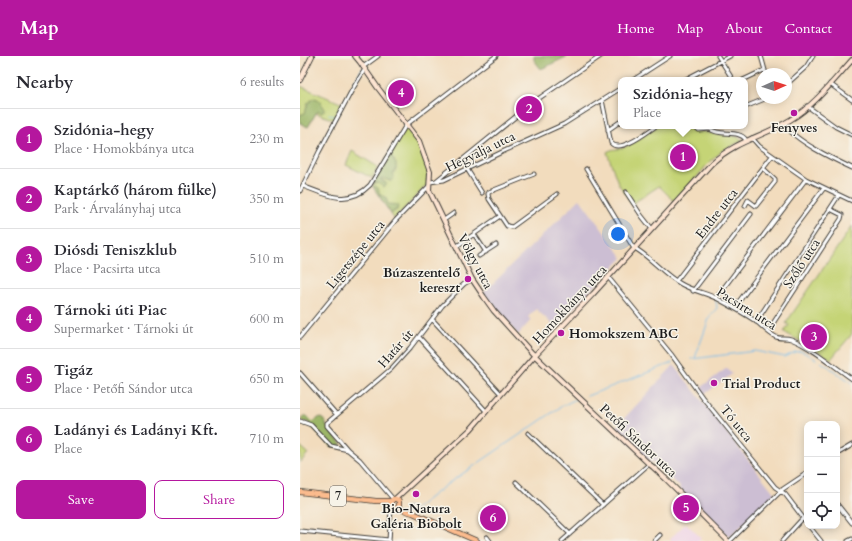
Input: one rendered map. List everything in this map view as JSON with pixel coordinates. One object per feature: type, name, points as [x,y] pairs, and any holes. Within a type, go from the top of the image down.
[{"type":"main road","name":"7","points":[[300,492],[399,503],[413,513]]},
{"type":"main road","name":"7","points":[[392,502],[397,508],[413,513],[477,541]]},
{"type":"main road","points":[[397,508],[399,503]]},
{"type":"street","points":[[300,80],[312,56]]},
{"type":"street","name":"Völgy utca","points":[[354,56],[418,138],[430,172],[429,190],[472,279],[494,311],[535,355]]},
{"type":"street","points":[[300,191],[364,68],[378,56]]},
{"type":"street","points":[[303,186],[336,197],[349,197],[362,192],[370,185],[406,124],[496,56]]},
{"type":"street","points":[[436,181],[535,101],[601,56]]},
{"type":"street","points":[[638,77],[670,56]]},
{"type":"street","points":[[718,56],[731,77]]},
{"type":"street","points":[[688,77],[730,56]]},
{"type":"street","points":[[761,56],[764,68]]},
{"type":"street","points":[[792,80],[806,67],[813,56]]},
{"type":"street","name":"Homokbánya utca","points":[[392,502],[463,436],[535,355],[712,163],[729,150],[746,140],[784,124],[794,118],[830,84],[852,60]]},
{"type":"street","points":[[830,84],[852,100]]},
{"type":"street","name":"Hegyalja utca","points":[[430,184],[436,181],[444,180],[564,124],[618,90]]},
{"type":"street","points":[[602,100],[611,143],[614,146],[618,147],[625,145],[651,129]]},
{"type":"street","points":[[807,106],[836,127],[852,135]]},
{"type":"street","points":[[608,130],[618,123]]},
{"type":"street","points":[[784,124],[829,157],[852,168]]},
{"type":"street","points":[[712,129],[714,131],[741,136],[746,140]]},
{"type":"street","points":[[752,138],[758,146],[806,178],[852,201]]},
{"type":"street","name":"Endre utca","points":[[676,281],[772,156]]},
{"type":"street","points":[[745,206],[748,200],[756,206],[775,182],[775,179],[763,168]]},
{"type":"street","points":[[467,169],[482,193]]},
{"type":"street","name":"Pacsirta utca","points":[[586,170],[635,248],[676,281],[693,290],[716,298],[734,308],[777,338],[792,339],[819,355],[852,379]]},
{"type":"street","points":[[534,174],[489,192],[489,199],[507,226],[512,227],[557,194]]},
{"type":"street","points":[[716,298],[806,178]]},
{"type":"street","name":"Ligetszépe utca","points":[[300,336],[396,220],[430,184]]},
{"type":"street","points":[[734,308],[824,188]]},
{"type":"street","points":[[626,192],[652,229]]},
{"type":"street","points":[[756,322],[839,195]]},
{"type":"street","name":"Szőlő utca","points":[[768,332],[841,219],[842,215],[830,209]]},
{"type":"street","points":[[444,220],[454,213]]},
{"type":"street","points":[[693,290],[751,214]]},
{"type":"street","points":[[457,246],[500,216]]},
{"type":"street","points":[[474,234],[486,252]]},
{"type":"street","points":[[479,256],[496,245]]},
{"type":"street","name":"Tó utca","points":[[608,277],[671,354],[702,397],[771,482],[781,491],[803,518]]},
{"type":"street","name":"Határ út","points":[[348,450],[327,426],[327,422],[391,369],[454,293],[472,279]]},
{"type":"street","points":[[432,319],[501,394]]},
{"type":"street","points":[[418,337],[486,411]]},
{"type":"street","name":"Petőfi Sándor utca","points":[[535,355],[662,475],[729,541]]},
{"type":"street","points":[[300,373],[336,414]]},
{"type":"street","points":[[300,422],[311,425],[331,446],[348,450],[356,457],[392,502],[389,540],[300,531]]},
{"type":"street","points":[[528,433],[603,505]]},
{"type":"street","points":[[840,452],[852,445]]},
{"type":"street","points":[[562,541],[649,464]]},
{"type":"street","points":[[729,541],[781,491],[804,475]]},
{"type":"street","points":[[516,482],[570,534]]},
{"type":"street","name":"Homokbánya utca","points":[[399,503],[405,490]]},
{"type":"street","points":[[840,508],[852,523]]},
{"type":"street","points":[[782,541],[803,518]]},
{"type":"street","points":[[811,529],[821,541]]},
{"type":"street","points":[[654,541],[660,535]]},
{"type":"street","points":[[487,537],[490,541]]},
{"type":"street","points":[[848,541],[852,538]]},
{"type":"shaded area","points":[[580,199],[623,258],[555,327],[536,309],[528,317],[531,320],[518,335],[483,293]]},
{"type":"shaded area","points":[[674,365],[775,494],[730,537],[713,523],[679,489],[680,487],[653,461],[651,463],[615,428]]},
{"type":"shaded area","points":[[727,368],[732,374],[705,394],[700,388]]},
{"type":"shaded area","points":[[686,523],[701,538],[698,541],[672,541],[670,539]]},
{"type":"green space","points":[[534,56],[568,56],[541,69],[534,60]]},
{"type":"green space","points":[[300,86],[343,104],[334,120],[316,113],[308,127],[300,123]]},
{"type":"green space","points":[[314,98],[318,99],[325,109],[322,113],[319,111],[316,113],[308,127],[300,123],[300,115],[305,113],[308,103]]},
{"type":"green space","points":[[406,128],[411,132],[420,146],[428,171],[428,179],[427,185],[394,219],[391,214],[398,209],[388,204],[386,198],[379,195],[375,186],[373,187],[372,184],[385,182],[381,180],[382,177],[390,181],[393,180],[390,153]]},
{"type":"green space","points":[[653,129],[696,129],[699,131],[738,137],[743,140],[722,151],[707,165],[675,202],[659,186],[632,204],[618,183],[607,152],[629,145]]},
{"type":"green space","points":[[352,151],[378,167],[372,178],[346,165]]},
{"type":"green space","points":[[390,153],[396,164],[396,170],[393,174],[394,179],[391,181],[381,178],[381,180],[387,184],[384,187],[378,183],[372,183]]},
{"type":"green space","points":[[375,186],[378,188],[380,195],[385,197],[388,204],[398,205],[399,207],[391,214],[373,187]]},
{"type":"green space","points":[[852,226],[852,334],[831,359],[784,332],[789,325],[786,323]]},
{"type":"green space","points":[[304,416],[307,416],[313,422],[320,417],[326,422],[326,425],[342,445],[331,446],[309,424],[309,422],[304,422],[301,420]]},
{"type":"green space","points":[[300,446],[308,453],[300,463]]},
{"type":"waterway","points":[[352,87],[362,68]]},
{"type":"waterway","points":[[329,114],[336,117]]},
{"type":"waterway","points":[[695,358],[710,316],[717,308],[716,301]]},
{"type":"waterway","points":[[692,359],[755,351],[785,357],[801,351],[810,356]]},
{"type":"waterway","points":[[812,357],[816,359]]},
{"type":"waterway","points":[[821,362],[829,367]]},
{"type":"waterway","points":[[587,396],[672,363]]},
{"type":"waterway","points":[[830,368],[848,380]]},
{"type":"waterway","points":[[407,506],[414,510],[446,485],[562,406],[576,399]]},
{"type":"waterway","points":[[414,509],[424,514]]},
{"type":"place","name":"Tárnoki úti Piac","points":[[401,93]]},
{"type":"place","name":"Kaptárkő (három fülke)","points":[[529,109]]},
{"type":"place","name":"Fenyves","points":[[794,113]]},
{"type":"place","name":"Szidónia-hegy","points":[[683,157]]},
{"type":"place","name":"Búzaszentelő kereszt","points":[[468,279]]},
{"type":"place","name":"Homokszem ABC","points":[[561,333]]},
{"type":"place","name":"Diósdi Teniszklub","points":[[814,337]]},
{"type":"place","name":"Trial Product","points":[[714,383]]},
{"type":"place","name":"Bio-Natura Galéria Biobolt","points":[[416,494]]},
{"type":"place","name":"Tigáz","points":[[686,508]]},
{"type":"place","name":"Ladányi és Ladányi Kft.","points":[[493,518]]}]
